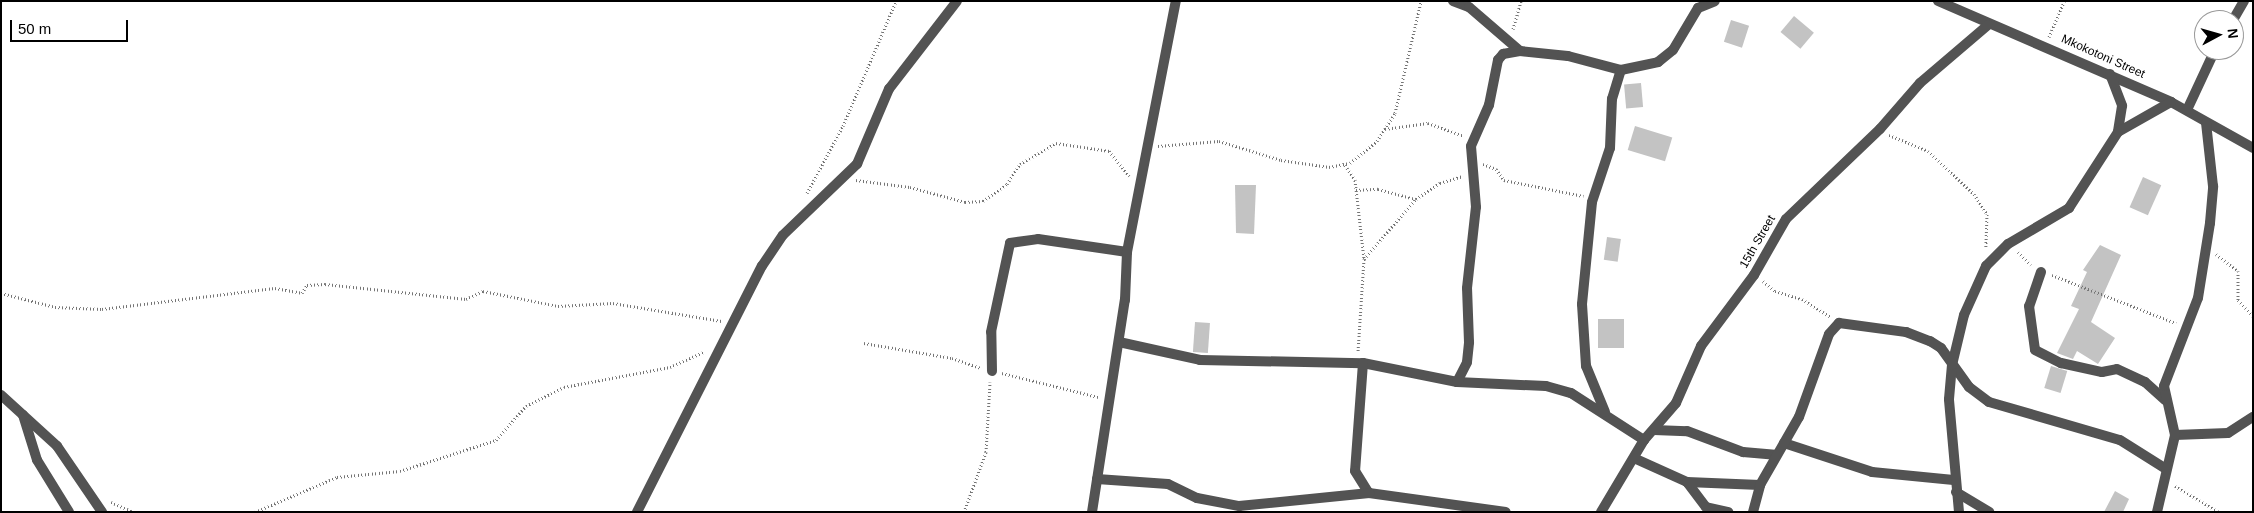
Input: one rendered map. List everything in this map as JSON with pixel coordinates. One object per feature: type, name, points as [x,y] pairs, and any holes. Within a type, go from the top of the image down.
[{"type":"street","points":[[636,512],[733,323],[782,235],[846,178],[862,156],[889,89],[957,1]]},
{"type":"street","points":[[1092,512],[1119,342],[1127,252],[1150,146],[1176,1]]},
{"type":"street","points":[[1453,1],[1469,7],[1510,45],[1520,51]]},
{"type":"street","points":[[1457,382],[1467,362],[1470,342],[1468,288],[1476,207],[1471,175],[1470,152],[1488,105],[1498,60],[1503,54],[1520,51],[1568,56],[1621,70],[1658,62],[1673,50],[1698,8],[1715,1]]},
{"type":"street","name":"Mkokotoni Street","points":[[1938,1],[1955,5],[1988,25],[2045,45],[2171,102],[2253,148]]},
{"type":"street","name":"15th Street","points":[[1602,512],[1636,459],[1644,440],[1676,403],[1701,346],[1754,275],[1786,219],[1880,129],[1920,83],[1988,25]]},
{"type":"street","points":[[2187,110],[2210,60]]},
{"type":"street","points":[[1605,412],[1586,366],[1584,269],[1592,202],[1610,148],[1612,98],[1621,70]]},
{"type":"street","points":[[1959,512],[1954,480],[1949,399],[1952,365],[1964,315],[1986,266],[2008,244],[2080,197],[2118,132],[2122,106],[2110,74]]},
{"type":"street","points":[[2118,132],[2171,102]]},
{"type":"street","points":[[2157,512],[2175,435],[2165,400],[2165,380],[2184,326],[2198,298],[2208,238],[2213,186],[2206,123]]},
{"type":"street","points":[[992,371],[991,332],[1010,242],[1038,238],[1127,252]]},
{"type":"street","points":[[2042,272],[2029,306],[2035,350],[2061,363],[2102,372],[2117,369],[2145,382],[2165,400]]},
{"type":"street","points":[[1753,512],[1760,485],[1775,455],[1799,417],[1830,334],[1839,323],[1922,338],[1941,348],[1969,388],[1989,402],[2120,440],[2165,473]]},
{"type":"street","points":[[1119,342],[1200,360],[1360,363],[1457,382],[1546,386],[1571,393],[1605,412],[1644,440]]},
{"type":"street","points":[[1360,363],[1355,471],[1369,493]]},
{"type":"street","points":[[1,395],[57,446],[102,512]]},
{"type":"street","points":[[22,414],[38,460],[69,512]]},
{"type":"street","points":[[2175,435],[2228,433],[2253,417]]},
{"type":"street","points":[[1654,430],[1687,432],[1743,452],[1775,455]]},
{"type":"street","points":[[1784,443],[1872,472],[1954,480]]},
{"type":"street","points":[[1636,459],[1687,482],[1760,485]]},
{"type":"street","points":[[1097,479],[1168,484],[1197,498],[1238,506],[1369,493],[1506,512]]},
{"type":"street","points":[[1687,482],[1706,507],[1728,512]]},
{"type":"street","points":[[1956,492],[1989,512]]},
{"type":"path","points":[[806,196],[843,126],[896,1]]},
{"type":"path","points":[[1150,146],[1218,141],[1281,160],[1345,165],[1365,152],[1385,130],[1403,87],[1421,1]]},
{"type":"path","points":[[1510,45],[1522,1]]},
{"type":"path","points":[[2045,45],[2064,1]]},
{"type":"path","points":[[1385,130],[1436,124],[1467,138],[1470,152],[1496,169],[1504,180],[1570,191],[1592,202]]},
{"type":"path","points":[[1880,129],[1928,151],[1974,194],[1987,214],[1986,266]]},
{"type":"path","points":[[846,178],[910,186],[965,202],[984,201],[1007,184],[1029,157],[1061,144],[1109,151],[1139,191]]},
{"type":"path","points":[[1345,165],[1356,190],[1364,259],[1360,363]]},
{"type":"path","points":[[1364,259],[1416,199],[1448,179],[1471,175]]},
{"type":"path","points":[[1356,190],[1378,189],[1416,199]]},
{"type":"path","points":[[2208,238],[2218,256],[2238,271],[2238,300],[2253,316]]},
{"type":"path","points":[[2008,244],[2042,272],[2068,278],[2131,308],[2184,326]]},
{"type":"path","points":[[1754,275],[1775,291],[1814,305],[1839,323]]},
{"type":"path","points":[[1,293],[55,307],[102,309],[275,288],[302,293],[307,285],[325,284],[466,299],[483,291],[558,306],[614,303],[733,323]]},
{"type":"path","points":[[255,512],[337,477],[400,471],[496,440],[526,406],[546,394],[577,384],[609,382],[670,367],[722,344]]},
{"type":"path","points":[[964,512],[986,452],[992,371]]},
{"type":"path","points":[[2165,473],[2219,512]]},
{"type":"building","points":[[1794,16],[1814,33],[1800,49],[1781,32]]},
{"type":"building","points":[[1731,20],[1749,26],[1742,48],[1724,42]]},
{"type":"building","points":[[1641,83],[1643,107],[1626,108],[1624,84]]},
{"type":"building","points":[[1635,126],[1672,137],[1665,161],[1628,150]]},
{"type":"building","points":[[2143,177],[2161,185],[2148,215],[2130,207]]},
{"type":"building","points":[[1235,185],[1256,185],[1254,234],[1236,233]]},
{"type":"building","points":[[1607,237],[1621,239],[1618,262],[1604,260]]},
{"type":"building","points":[[2100,245],[2121,255],[2091,322],[2115,338],[2098,364],[2077,351],[2073,359],[2057,353],[2079,309],[2071,306],[2087,272],[2083,270]]},
{"type":"building","points":[[1598,319],[1624,319],[1624,348],[1598,348]]},
{"type":"building","points":[[1195,322],[1210,323],[1208,353],[1193,352]]},
{"type":"building","points":[[2051,366],[2067,371],[2061,393],[2044,388]]},
{"type":"building","points":[[2115,491],[2129,499],[2123,512],[2104,512]]}]
